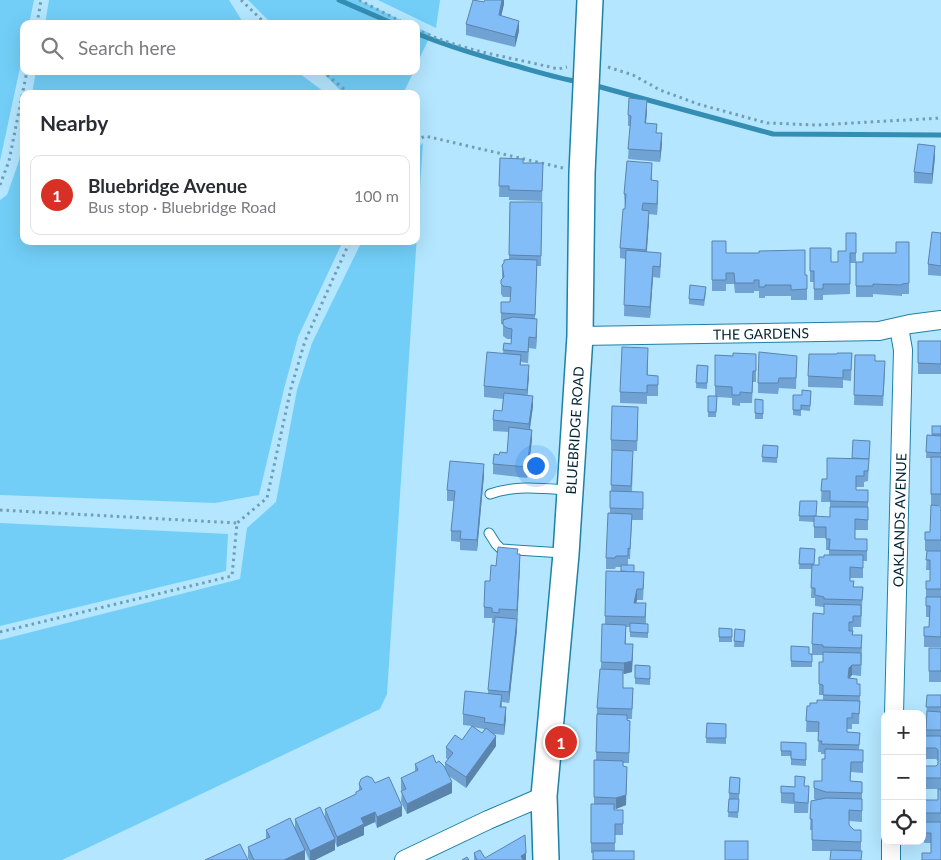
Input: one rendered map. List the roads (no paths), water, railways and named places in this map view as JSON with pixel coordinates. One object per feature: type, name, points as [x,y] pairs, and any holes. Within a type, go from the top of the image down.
[{"type":"street","name":"BLUEBRIDGE ROAD","points":[[546,860],[544,796],[566,554],[580,336],[582,173],[594,76],[590,0]]},
{"type":"street","name":"THE GARDENS","points":[[580,336],[879,331],[941,320]]},
{"type":"street","name":"OAKLANDS AVENUE","points":[[894,710],[903,350],[899,327]]},
{"type":"street","points":[[404,860],[544,796]]},
{"type":"street","points":[[891,860],[892,845]]},
{"type":"lane","points":[[490,494],[520,487],[570,490]]},
{"type":"lane","points":[[490,533],[496,544],[501,548],[566,554]]},
{"type":"waterway","points":[[339,0],[385,20]]},
{"type":"waterway","points":[[420,35],[486,57],[580,82]]},
{"type":"waterway","points":[[593,85],[773,134],[941,135]]},
{"type":"place","name":"Bluebridge Avenue","points":[[561,742]]}]
